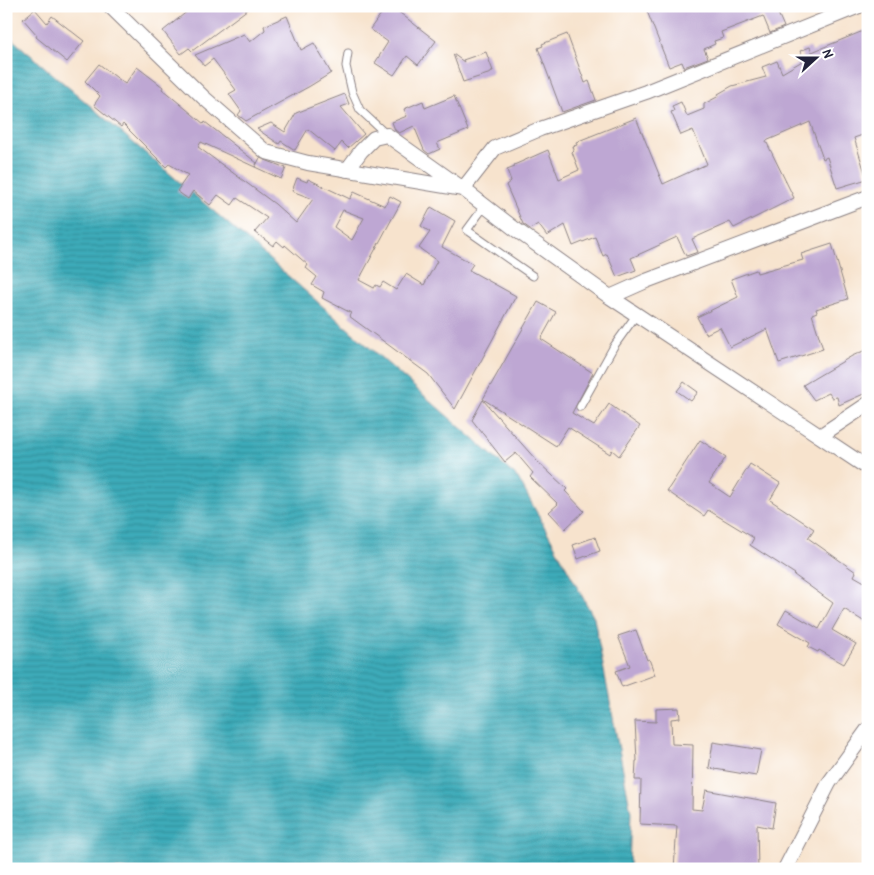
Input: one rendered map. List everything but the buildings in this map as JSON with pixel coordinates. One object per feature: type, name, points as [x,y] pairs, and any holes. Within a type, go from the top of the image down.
[{"type":"street","points":[[110,6],[202,96],[266,152],[308,163],[463,190]]},
{"type":"street","points":[[463,190],[495,148],[540,129],[646,92],[859,6]]},
{"type":"street","points":[[347,170],[361,151],[374,138],[387,136],[610,297],[868,468]]},
{"type":"street","points":[[610,297],[646,281],[868,197]]},
{"type":"street","points":[[820,436],[868,404]]},
{"type":"street","points":[[785,869],[829,783],[868,729]]},
{"type":"lane","points":[[348,53],[347,71],[352,92],[360,110],[387,136]]},
{"type":"lane","points":[[484,207],[467,230],[533,276]]},
{"type":"lane","points":[[580,407],[614,346],[637,314]]},
{"type":"water","points":[[6,34],[237,231],[518,478],[594,618],[631,812],[629,869],[6,869]]}]
